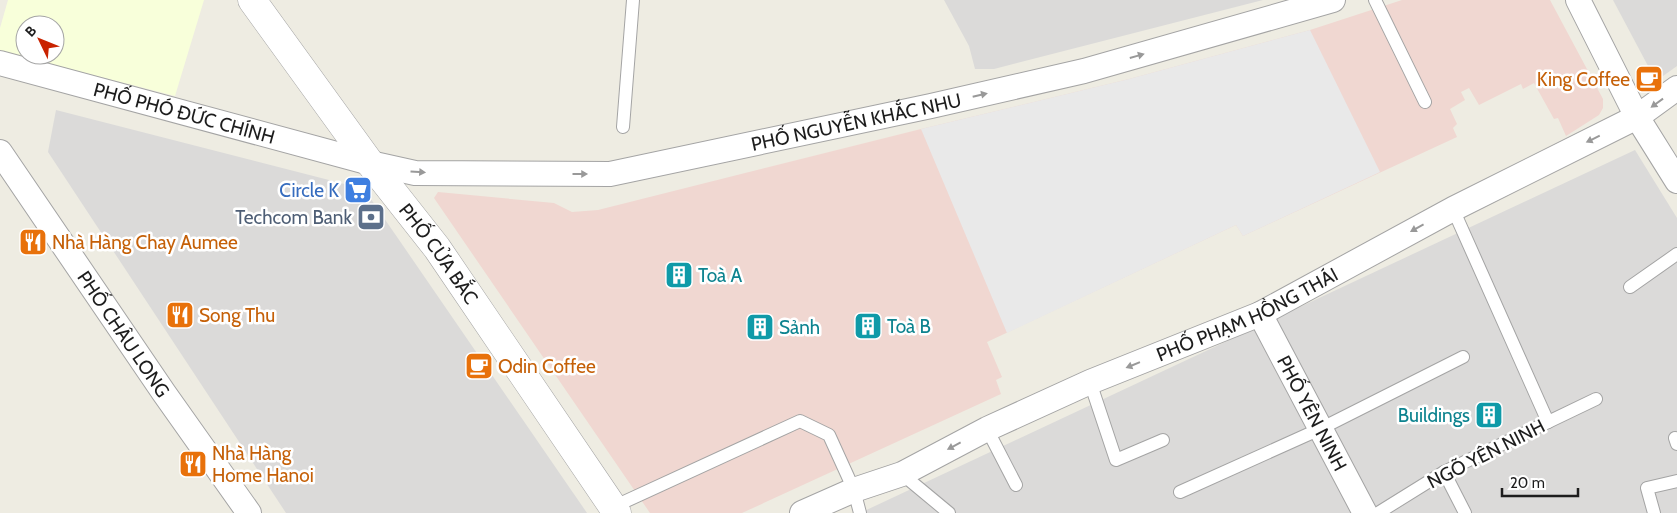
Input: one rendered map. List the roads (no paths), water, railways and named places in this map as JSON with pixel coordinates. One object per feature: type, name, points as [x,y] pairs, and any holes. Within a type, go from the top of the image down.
[{"type":"street","name":"PHỐ CỬA BẮC","points":[[252,0],[370,163],[437,248],[615,510]]},
{"type":"street","points":[[1578,0],[1637,117],[1677,181]]},
{"type":"street","name":"PHỐ NGUYỄN KHẮC NHU","points":[[370,163],[415,173],[610,174],[931,106],[1084,71],[1323,1]]},
{"type":"street","name":"PHỐ PHÓ ĐỨC CHÍNH","points":[[0,63],[370,163]]},
{"type":"street","name":"PHỐ PHẠM HỒNG THÁI","points":[[802,513],[854,490],[902,474],[987,429],[1090,382],[1260,314],[1453,209],[1637,117],[1677,88]]},
{"type":"street","name":"PHỐ CHÂU LONG","points":[[0,152],[164,393],[249,513]]},
{"type":"street","name":"PHỐ YÊN NINH","points":[[1260,314],[1365,513]]},
{"type":"lane","points":[[623,127],[632,0]]},
{"type":"lane","points":[[1376,0],[1425,102]]},
{"type":"lane","points":[[1453,209],[1548,422]]},
{"type":"lane","points":[[1630,287],[1677,254]]},
{"type":"lane","points":[[1180,492],[1320,429],[1463,357]]},
{"type":"lane","points":[[1090,382],[1116,460],[1163,440]]},
{"type":"lane","name":"NGÕ YÊN NINH","points":[[1378,513],[1444,472],[1596,399]]},
{"type":"lane","points":[[615,510],[800,421],[829,435],[854,490],[860,513]]},
{"type":"lane","points":[[987,429],[1016,485]]},
{"type":"lane","points":[[1444,472],[1465,513]]},
{"type":"lane","points":[[902,474],[948,513]]},
{"type":"lane","points":[[1654,513],[1647,488],[1677,481]]},
{"type":"place","name":"King Coffee","points":[[1649,79]]},
{"type":"place","name":"Circle K","points":[[358,190]]},
{"type":"place","name":"Techcom Bank","points":[[371,217]]},
{"type":"place","name":"Nhà Hàng Chay Aumee","points":[[33,242]]},
{"type":"place","name":"Toà A","points":[[679,275]]},
{"type":"place","name":"Song Thu","points":[[180,315]]},
{"type":"place","name":"Toà B","points":[[868,326]]},
{"type":"place","name":"Sảnh","points":[[760,327]]},
{"type":"place","name":"Odin Coffee","points":[[479,366]]},
{"type":"place","name":"Buildings","points":[[1489,415]]},
{"type":"place","name":"Nhà Hàng Home Hanoi","points":[[193,464]]}]
